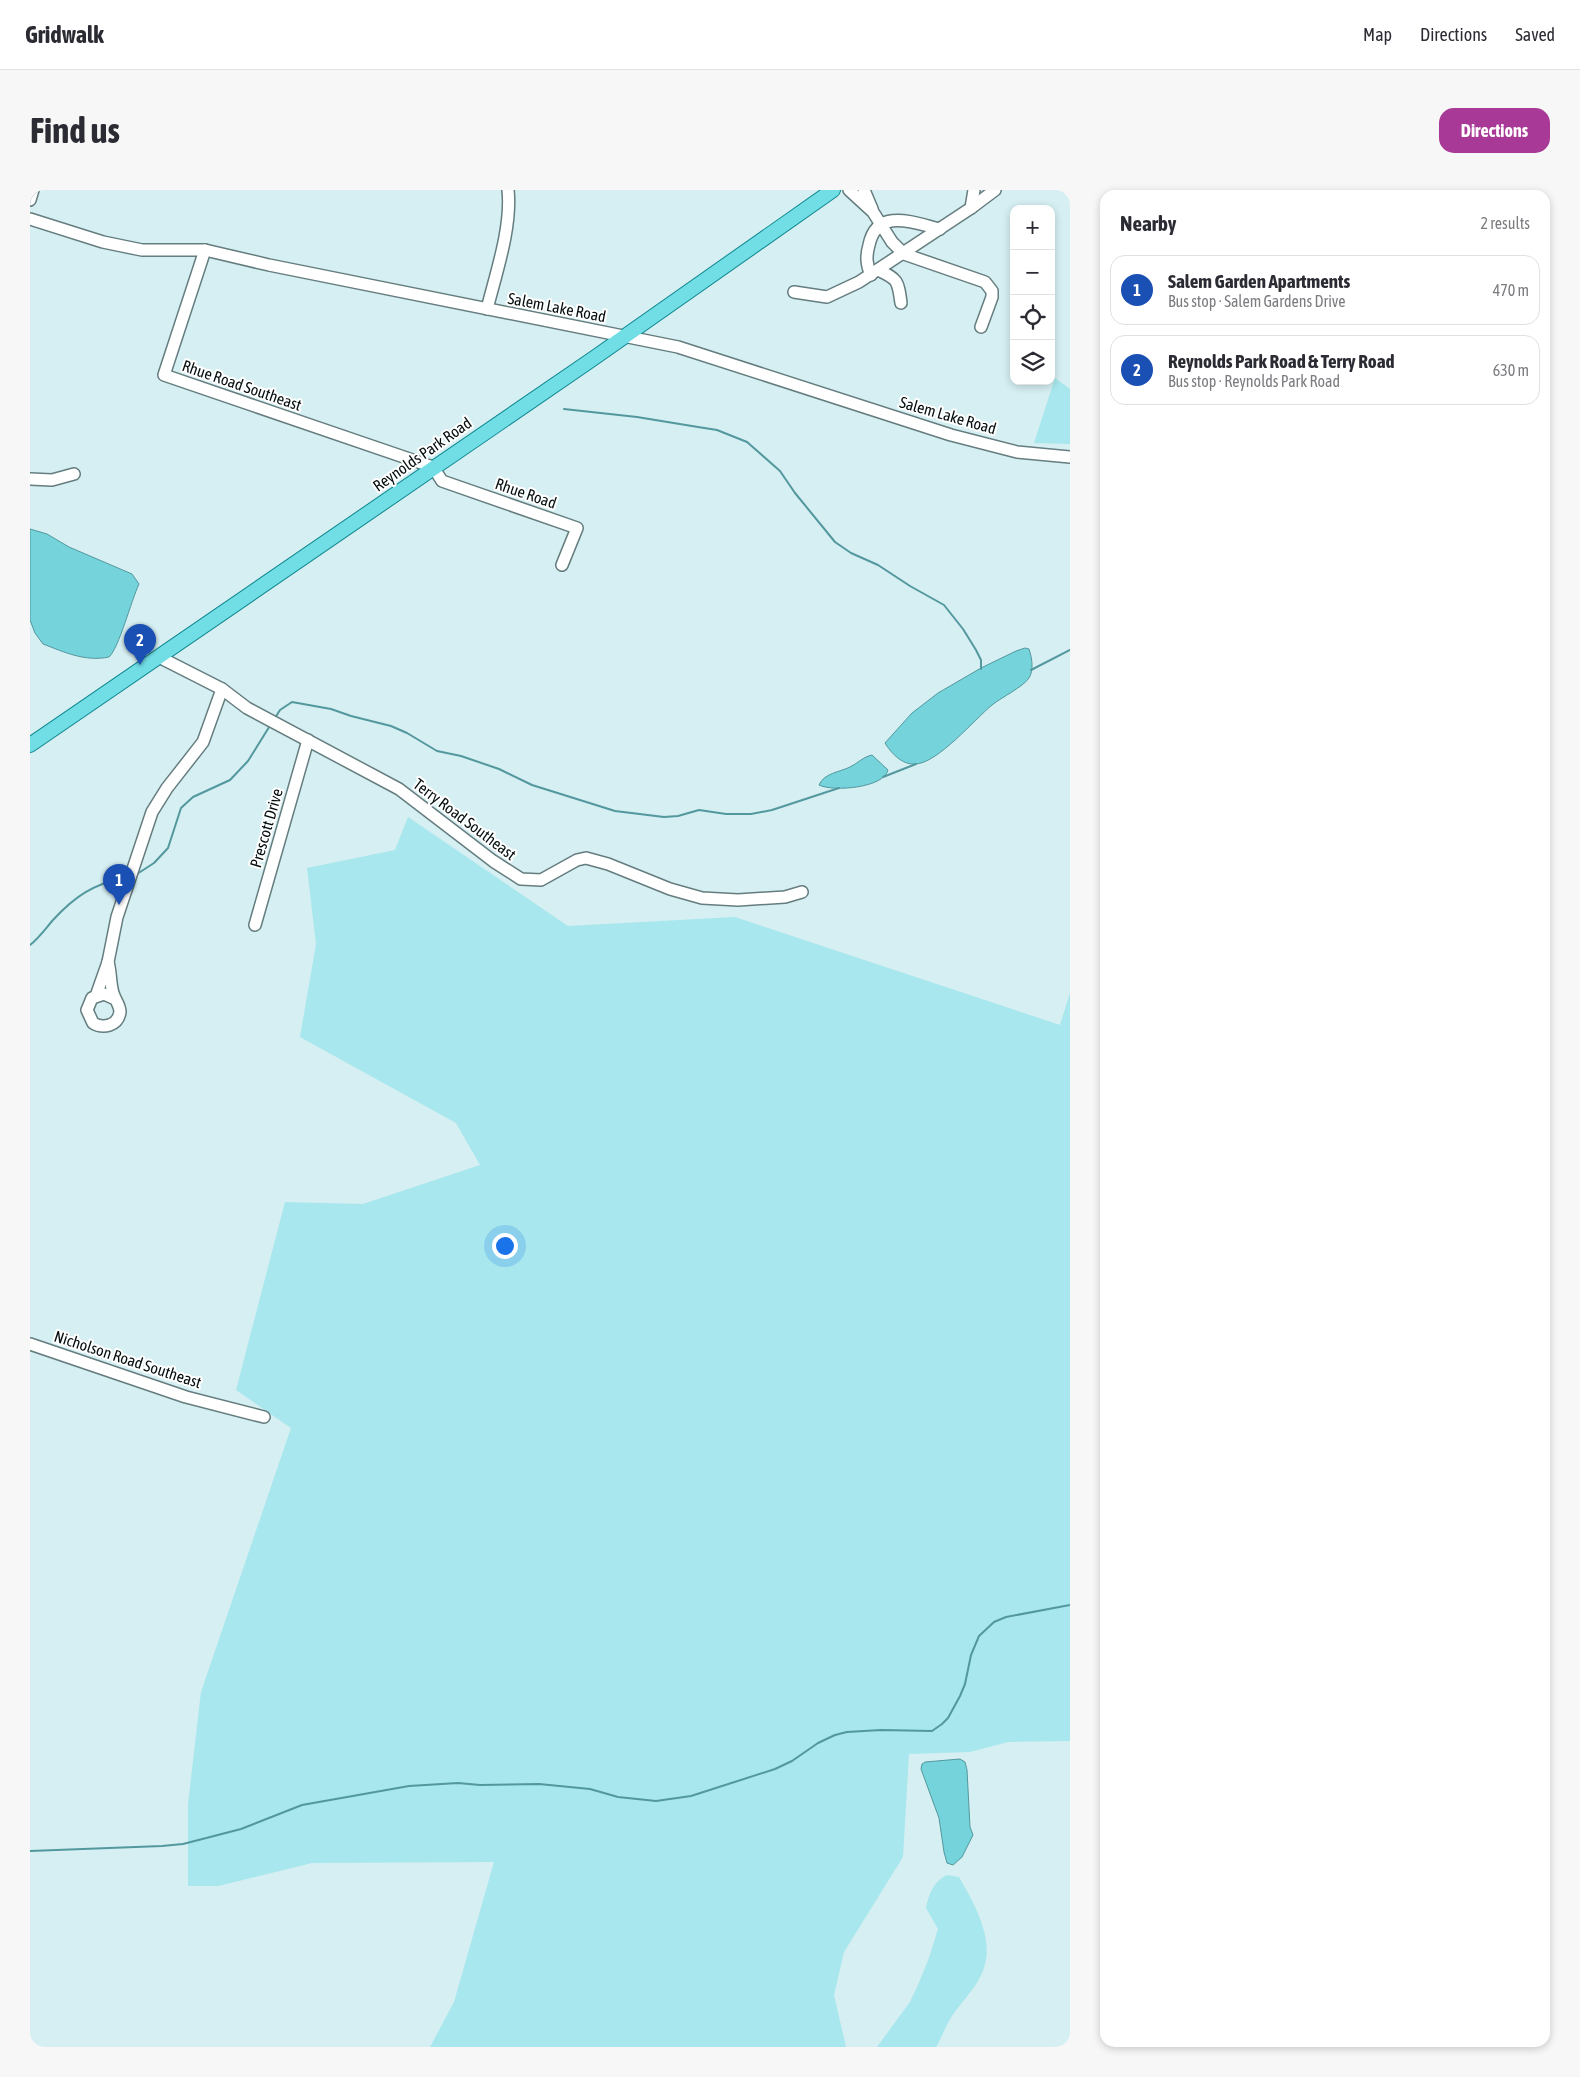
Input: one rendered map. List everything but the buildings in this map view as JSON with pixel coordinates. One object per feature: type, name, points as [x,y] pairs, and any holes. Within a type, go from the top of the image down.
[{"type":"main road","name":"Reynolds Park Road","points":[[32,742],[159,657],[624,337],[833,190]]},
{"type":"street","points":[[30,200],[33,190]]},
{"type":"street","points":[[487,309],[504,236],[509,200],[508,190]]},
{"type":"street","points":[[849,190],[874,212]]},
{"type":"street","points":[[864,190],[874,212],[892,242],[904,254],[985,282],[992,291],[992,297],[981,327]]},
{"type":"street","points":[[971,208],[974,190]]},
{"type":"street","points":[[794,292],[827,297],[904,254],[995,190]]},
{"type":"street","name":"Salem Lake Road","points":[[30,219],[103,242],[142,250],[205,250],[269,265],[678,347],[951,435],[1017,452],[1070,457]]},
{"type":"street","points":[[901,302],[896,279],[874,272],[867,265],[867,252],[871,236],[882,223],[898,220],[940,229]]},
{"type":"street","name":"Rhue Road Southeast","points":[[205,250],[164,375],[434,467]]},
{"type":"street","name":"Rhue Road","points":[[434,467],[442,481],[577,528],[562,565]]},
{"type":"street","points":[[30,479],[52,480],[74,474]]},
{"type":"street","name":"Terry Road Southeast","points":[[159,657],[222,689],[247,708],[399,789],[493,861],[521,879],[541,880],[577,860],[586,858],[608,864],[670,889],[702,898],[738,900],[784,897],[802,892]]},
{"type":"street","points":[[108,962],[115,999],[119,1006],[118,1018],[109,1026],[101,1026],[93,1023],[88,1015],[88,1006],[96,996],[108,962],[116,918],[152,812],[167,788],[203,742],[222,689]]},
{"type":"street","name":"Prescott Drive","points":[[255,925],[308,740]]},
{"type":"street","points":[[96,996],[108,994],[115,999]]},
{"type":"street","name":"Nicholson Road Southeast","points":[[30,1344],[186,1397],[264,1417]]},
{"type":"shaded area","points":[[1055,378],[1070,389],[1070,444],[1034,443],[1053,385],[1055,385]]},
{"type":"shaded area","points":[[30,529],[47,534],[69,547],[132,574],[139,584],[117,644],[109,657],[92,658],[67,653],[43,644],[35,633],[30,620]]},
{"type":"shaded area","points":[[1025,648],[1029,649],[1032,660],[1032,671],[1029,678],[1022,685],[992,705],[934,757],[924,762],[910,764],[897,758],[887,747],[885,743],[912,713],[938,693],[981,668]]},
{"type":"shaded area","points":[[872,755],[888,770],[877,781],[868,785],[846,788],[819,785],[828,775],[850,767]]},
{"type":"shaded area","points":[[408,817],[568,926],[735,917],[1060,1025],[1070,993],[1070,1741],[1008,1742],[970,1752],[909,1754],[903,1857],[844,1952],[834,1995],[846,2047],[430,2047],[454,2002],[494,1862],[312,1863],[218,1886],[188,1886],[188,1804],[201,1692],[291,1428],[236,1390],[285,1202],[363,1204],[480,1165],[456,1123],[300,1037],[316,944],[307,868],[395,850]]},
{"type":"shaded area","points":[[960,1759],[965,1762],[967,1770],[970,1827],[973,1835],[962,1857],[953,1865],[947,1863],[939,1818],[921,1769],[922,1764],[925,1762]]},
{"type":"shaded area","points":[[947,1875],[959,1877],[981,1921],[986,1944],[984,1968],[974,1987],[952,2016],[936,2047],[877,2047],[910,2002],[929,1958],[938,1929],[926,1908],[932,1889],[938,1881]]},
{"type":"waterway","points":[[564,409],[637,417],[717,430],[747,442],[780,471],[795,493],[835,542],[851,553],[878,565],[944,605],[963,629],[976,650],[981,660],[981,669]]},
{"type":"waterway","points":[[1031,670],[1070,650]]},
{"type":"waterway","points":[[275,718],[280,710],[292,702],[331,709],[391,726],[437,751],[461,756],[499,769],[532,785],[615,811],[664,817],[678,816],[699,810],[726,814],[751,814],[772,810],[839,788]]},
{"type":"waterway","points":[[137,874],[154,863],[168,848],[181,808],[193,797],[230,780],[248,761],[271,724]]},
{"type":"waterway","points":[[883,777],[916,764]]},
{"type":"waterway","points":[[30,945],[61,911],[77,898],[103,884],[125,877]]},
{"type":"waterway","points":[[30,1851],[183,1844],[241,1829],[302,1805],[409,1786],[458,1783],[480,1785],[539,1784],[590,1789],[618,1797],[656,1801],[691,1796],[775,1769],[835,1735],[847,1732],[881,1730],[932,1731],[948,1718],[965,1684],[971,1655],[979,1636],[994,1622],[1006,1617],[1070,1605]]},
{"type":"place","name":"Reynolds Park Road & Terry Road","points":[[140,665]]},
{"type":"place","name":"Salem Garden Apartments","points":[[119,905]]}]
